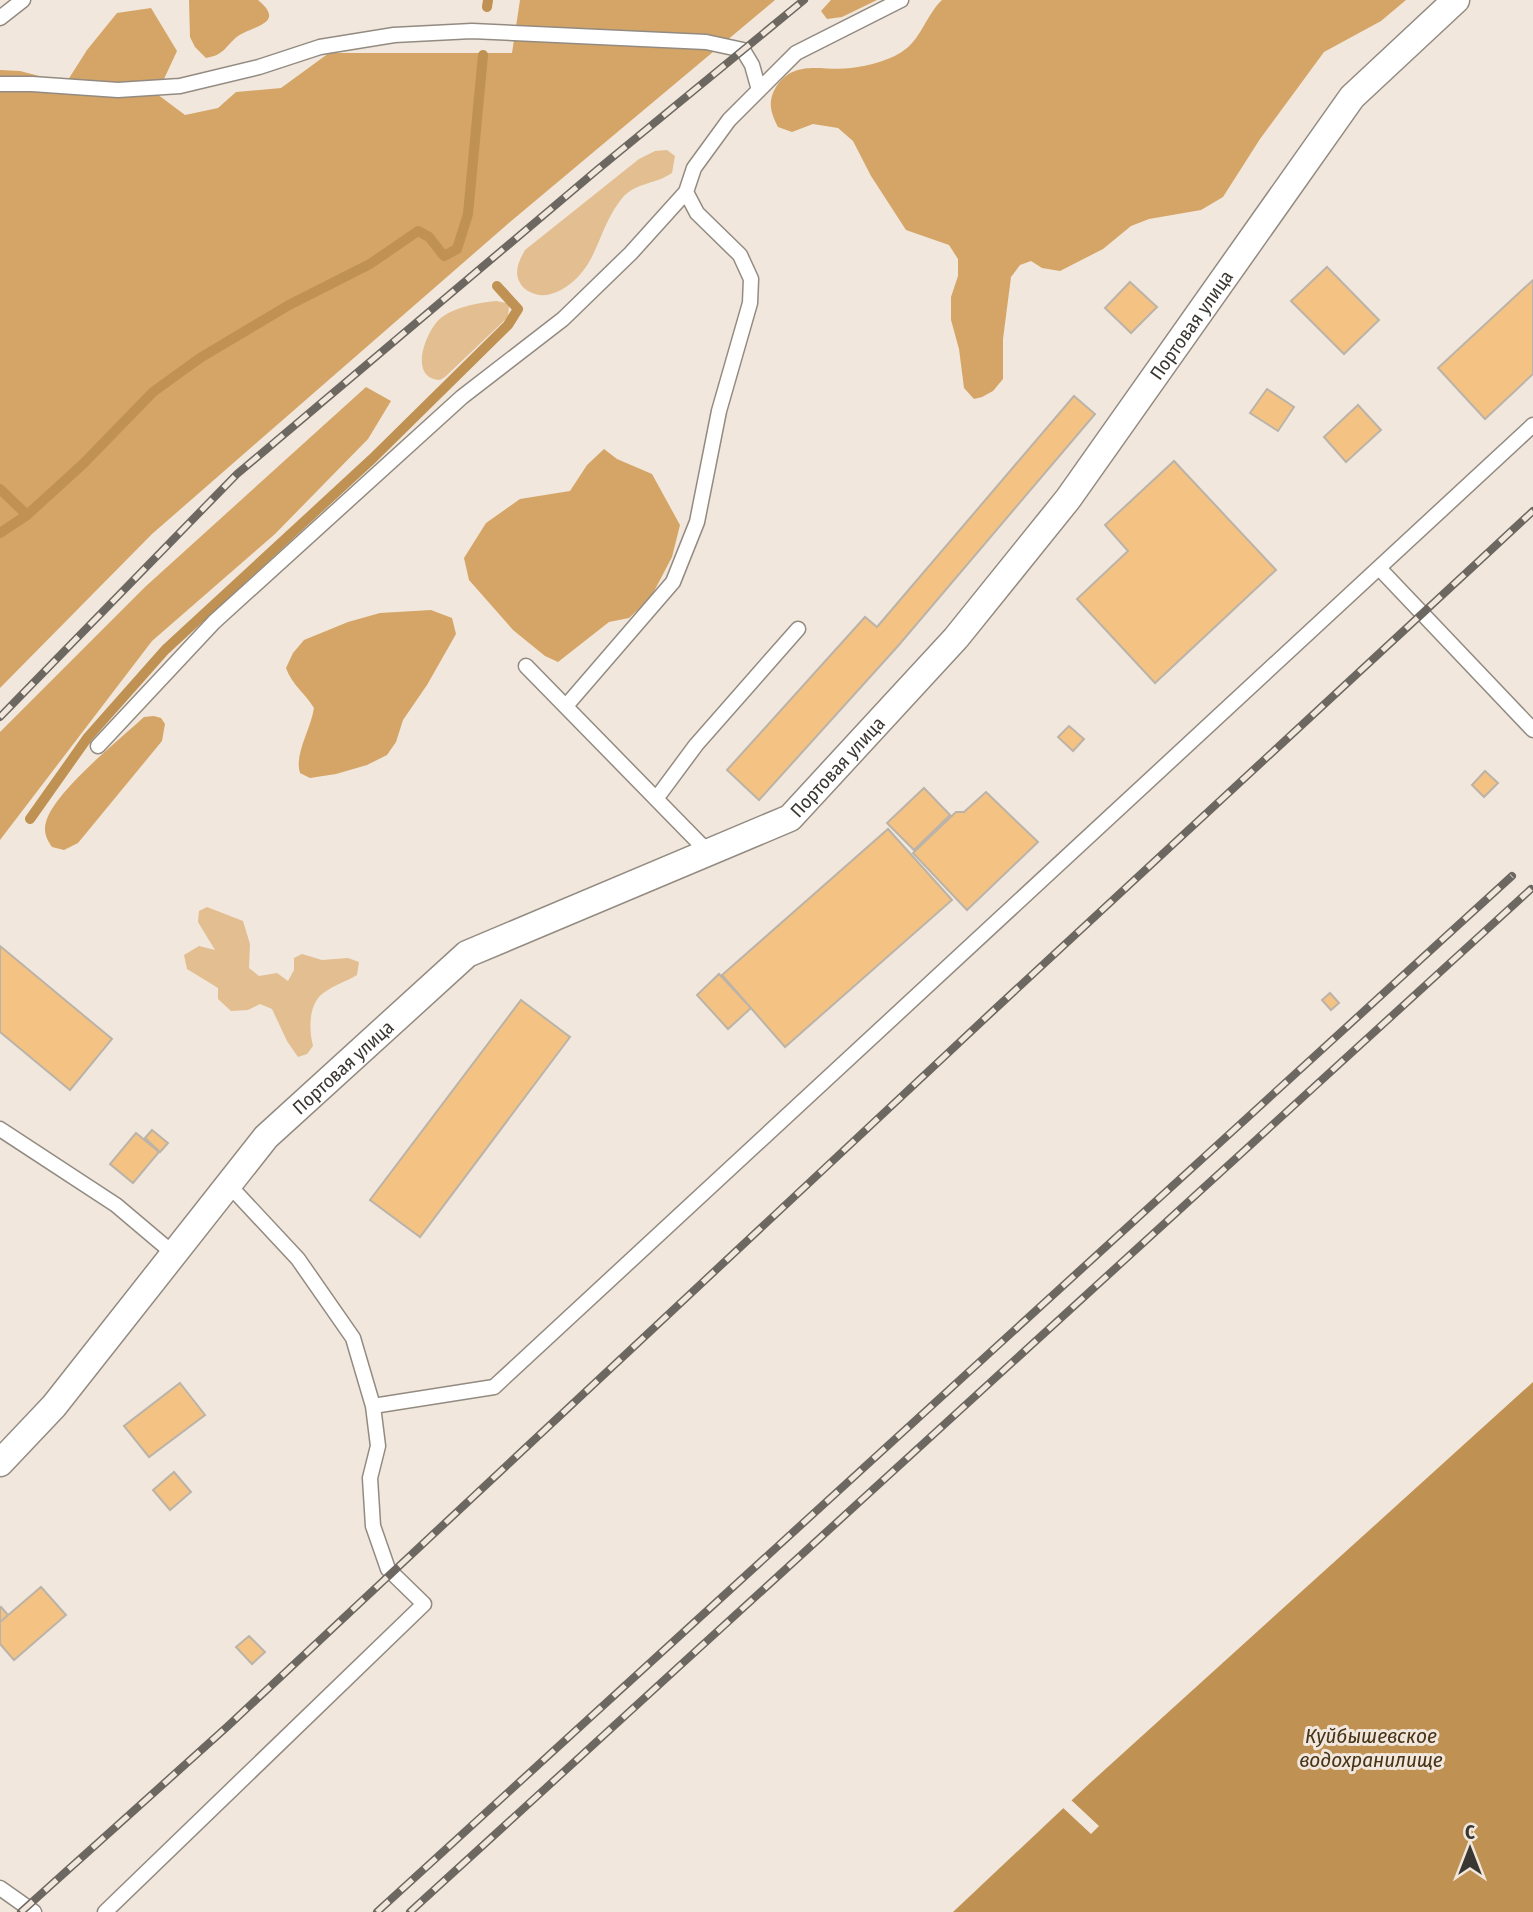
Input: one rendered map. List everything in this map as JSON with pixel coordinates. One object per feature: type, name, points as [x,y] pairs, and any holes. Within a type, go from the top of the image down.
[{"type":"street","name":"Портовая улица","points":[[0,1463],[54,1406],[266,1137],[467,954],[790,818],[956,638],[1068,499],[1352,97],[1456,0]]},
{"type":"lane","points":[[0,18],[23,0]]},
{"type":"lane","points":[[98,746],[214,622],[462,397],[563,319],[631,253],[686,192],[694,167],[729,120],[796,52],[901,0]]},
{"type":"lane","points":[[0,85],[32,84],[118,90],[180,86],[259,67],[320,47],[394,35],[472,31],[706,42],[743,50],[752,65],[759,90]]},
{"type":"lane","points":[[566,706],[673,582],[697,522],[719,411],[750,303],[751,279],[740,255],[697,214],[686,192]]},
{"type":"lane","points":[[373,1406],[494,1387],[1533,425]]},
{"type":"lane","points":[[1379,568],[1533,730]]},
{"type":"lane","points":[[656,799],[696,745],[798,629]]},
{"type":"lane","points":[[526,666],[709,852]]},
{"type":"lane","points":[[0,1129],[116,1205],[174,1254]]},
{"type":"lane","points":[[105,1912],[424,1604],[388,1569],[373,1526],[370,1478],[378,1446],[373,1406],[353,1338],[298,1259],[228,1184]]},
{"type":"lane","points":[[0,1888],[34,1912]]},
{"type":"shaded area","points":[[189,0],[258,0],[266,8],[268,19],[238,36],[221,52],[206,58],[190,37]]},
{"type":"shaded area","points":[[520,0],[775,0],[510,222],[152,534],[0,688],[0,70],[20,71],[66,83],[87,50],[117,13],[151,8],[177,51],[157,94],[185,115],[218,108],[236,92],[281,88],[329,53],[512,53]]},
{"type":"shaded area","points":[[831,0],[877,0],[842,17],[827,19],[821,11]]},
{"type":"shaded area","points":[[942,0],[1406,0],[1381,21],[1324,52],[1260,139],[1223,197],[1201,210],[1149,219],[1131,226],[1103,249],[1060,271],[1042,268],[1031,261],[1020,265],[1011,277],[1003,339],[1003,379],[993,391],[974,399],[964,388],[959,349],[951,320],[951,297],[958,276],[958,259],[949,245],[906,230],[871,176],[853,141],[838,128],[813,124],[792,132],[778,127],[771,107],[776,87],[792,72],[810,68],[858,67],[895,56],[912,43]]},
{"type":"shaded area","points":[[667,150],[675,156],[672,173],[625,195],[612,213],[590,260],[573,281],[561,290],[546,295],[534,294],[520,284],[517,269],[525,250],[639,159],[655,151]]},
{"type":"shaded area","points":[[496,301],[509,306],[508,317],[445,377],[440,380],[430,377],[424,371],[423,353],[436,323],[454,310]]},
{"type":"shaded area","points":[[366,387],[391,401],[368,439],[275,534],[152,641],[0,840],[0,732],[145,587]]},
{"type":"shaded area","points":[[604,449],[617,459],[652,474],[680,525],[672,557],[650,599],[629,618],[609,622],[558,662],[545,656],[513,630],[469,580],[464,558],[486,523],[520,499],[570,491],[587,465]]},
{"type":"shaded area","points":[[431,610],[452,618],[456,634],[403,720],[396,742],[387,755],[367,765],[336,774],[310,778],[300,773],[299,758],[314,708],[286,668],[293,653],[304,640],[348,622],[380,613]]},
{"type":"shaded area","points":[[144,717],[161,718],[165,724],[162,741],[78,843],[64,850],[52,847],[46,836],[45,826],[61,796]]},
{"type":"shaded area","points":[[207,907],[243,921],[250,944],[249,968],[259,976],[277,973],[288,981],[294,970],[294,958],[302,954],[322,960],[348,958],[359,962],[357,975],[330,988],[317,999],[311,1018],[313,1046],[307,1054],[298,1057],[272,1009],[260,1004],[248,1010],[231,1011],[218,999],[218,988],[187,969],[184,955],[199,946],[215,950],[198,922],[199,911]]},
{"type":"water","name":"Куйбышевское водохранилище","points":[[1533,1382],[1533,1912],[953,1912],[1089,1784]]},
{"type":"pier","points":[[1069,1798],[1099,1826],[1091,1834],[1061,1806]]},
{"type":"building","points":[[1327,267],[1379,320],[1344,354],[1291,301]]},
{"type":"building","points":[[1533,280],[1533,374],[1485,419],[1438,368]]},
{"type":"building","points":[[1130,282],[1157,307],[1131,333],[1105,308]]},
{"type":"building","points":[[1267,389],[1294,407],[1278,431],[1250,413]]},
{"type":"building","points":[[1074,396],[1095,414],[898,646],[759,800],[727,770],[865,617],[877,627]]},
{"type":"building","points":[[1358,405],[1381,430],[1346,462],[1324,437]]},
{"type":"building","points":[[1174,461],[1276,570],[1155,683],[1077,599],[1128,551],[1105,525]]},
{"type":"building","points":[[1069,726],[1084,739],[1073,751],[1058,737]]},
{"type":"building","points":[[1485,771],[1498,783],[1484,797],[1472,785]]},
{"type":"building","points":[[924,788],[950,815],[914,850],[887,823]]},
{"type":"building","points":[[986,792],[1038,842],[967,910],[913,853],[956,812],[964,812]]},
{"type":"building","points":[[888,829],[952,900],[785,1047],[722,975]]},
{"type":"building","points":[[0,946],[112,1039],[70,1090],[0,1032]]},
{"type":"building","points":[[719,974],[751,1008],[728,1029],[697,995]]},
{"type":"building","points":[[1330,993],[1339,1003],[1331,1010],[1322,1000]]},
{"type":"building","points":[[521,1000],[570,1037],[420,1237],[370,1200]]},
{"type":"building","points":[[152,1130],[168,1143],[160,1152],[145,1138]]},
{"type":"building","points":[[136,1133],[159,1152],[133,1183],[110,1164]]},
{"type":"building","points":[[180,1383],[205,1415],[149,1457],[124,1426]]},
{"type":"building","points":[[174,1472],[191,1492],[170,1510],[153,1490]]},
{"type":"building","points":[[41,1587],[66,1615],[14,1660],[0,1644],[0,1622]]},
{"type":"building","points":[[0,1608],[8,1615],[0,1622]]},
{"type":"building","points":[[249,1636],[265,1652],[252,1664],[236,1647]]},
{"type":"waterway","points":[[487,7],[488,0]]},
{"type":"waterway","points":[[0,533],[27,515],[83,464],[153,392],[200,358],[289,305],[370,264],[418,231],[429,237],[444,256],[457,249],[468,214],[483,55]]},
{"type":"waterway","points":[[30,819],[88,737],[165,650],[372,459],[508,325],[518,309],[497,286]]},
{"type":"waterway","points":[[0,489],[27,515]]},
{"type":"railway","points":[[0,717],[237,474],[597,170],[804,0]]},
{"type":"railway","points":[[21,1912],[228,1726],[1533,511]]},
{"type":"railway","points":[[377,1912],[1512,876]]},
{"type":"railway","points":[[410,1912],[1531,889]]}]
